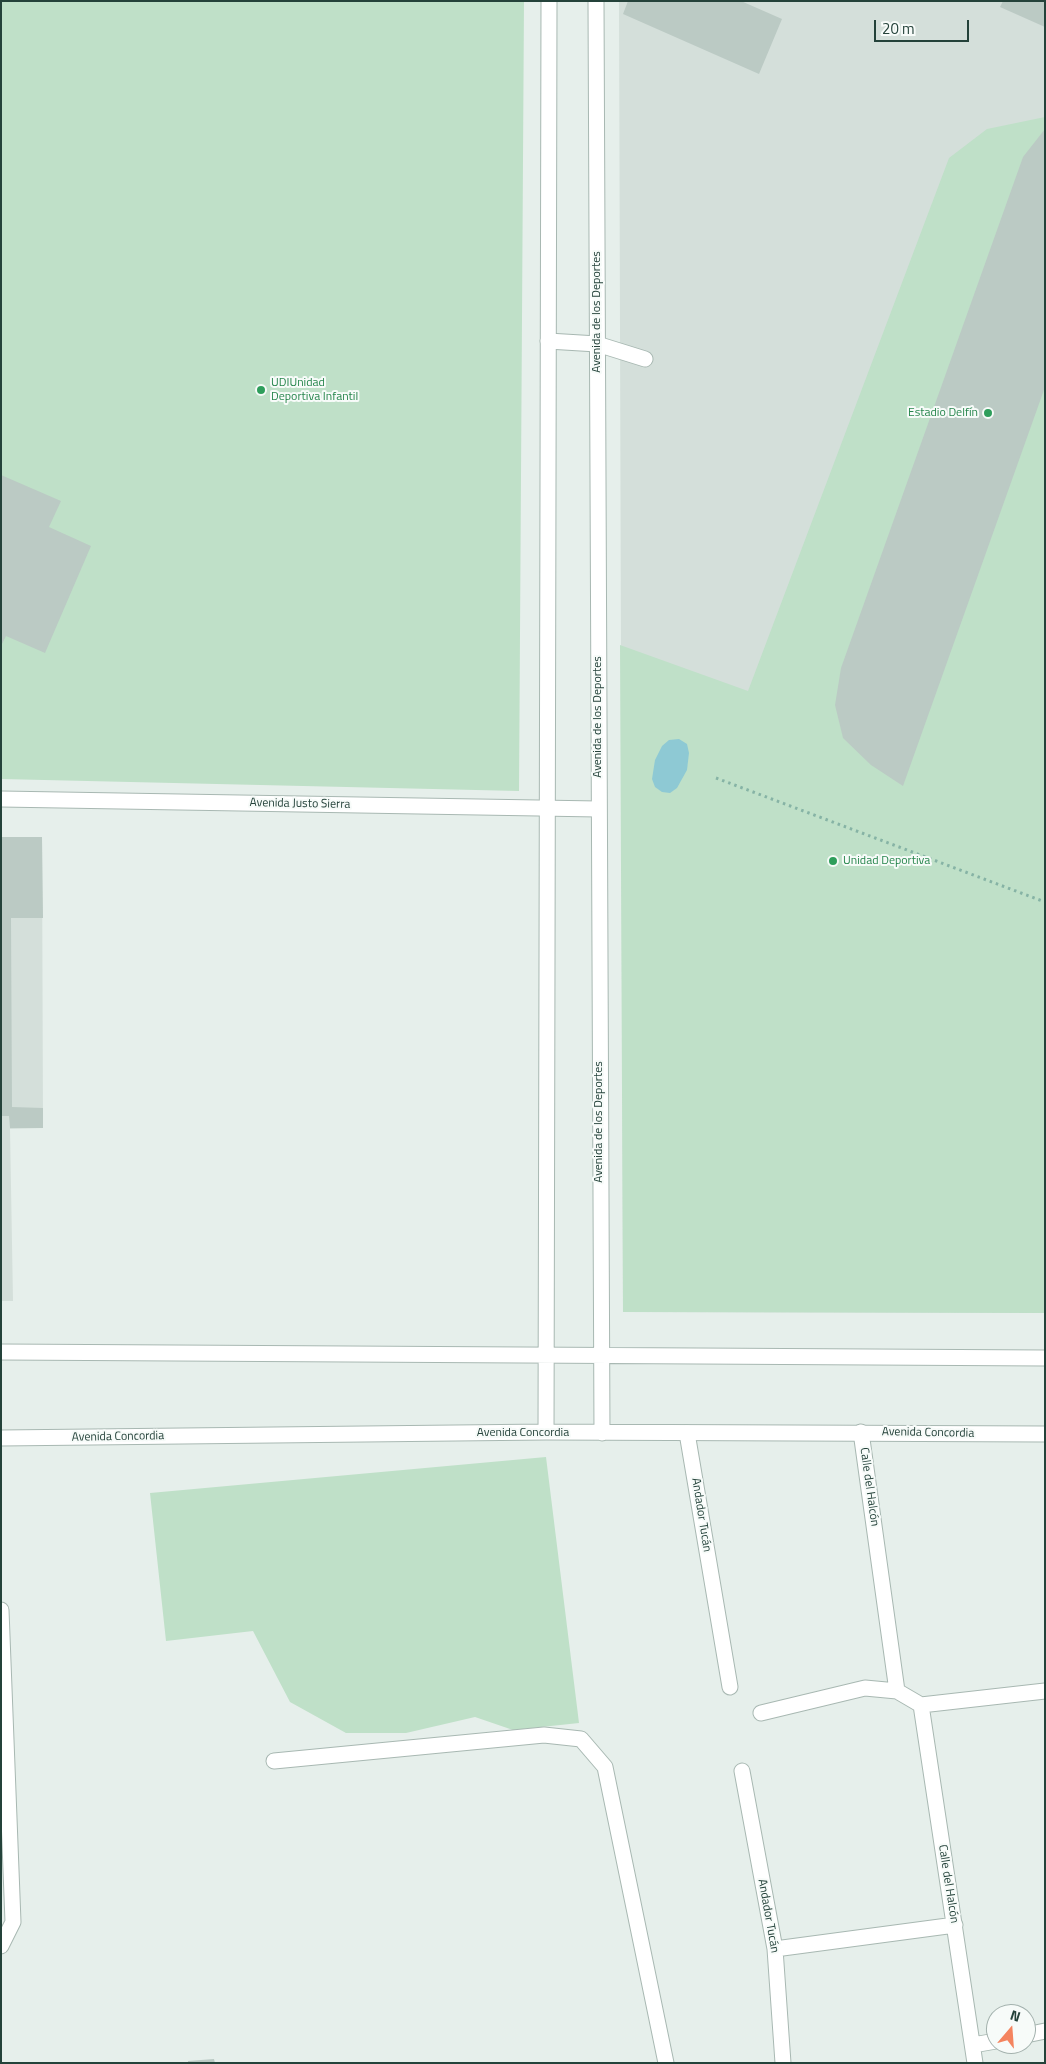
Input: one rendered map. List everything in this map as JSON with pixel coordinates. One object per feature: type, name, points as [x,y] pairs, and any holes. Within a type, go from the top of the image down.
[{"type":"street","points":[[546,1432],[548,1]]},
{"type":"street","name":"Avenida de los Deportes","points":[[596,1],[600,1356],[602,1433]]},
{"type":"street","points":[[548,341],[597,344],[645,359]]},
{"type":"street","name":"Avenida Justo Sierra","points":[[1,800],[598,809]]},
{"type":"street","points":[[1,1352],[1045,1358]]},
{"type":"street","name":"Avenida Concordia","points":[[1,1438],[546,1432],[1045,1434]]},
{"type":"street","name":"Andador Tucán","points":[[687,1432],[730,1687]]},
{"type":"street","name":"Calle del Halcón","points":[[861,1432],[897,1691]]},
{"type":"street","points":[[1,1610],[13,1922],[1,1946]]},
{"type":"street","points":[[761,1712],[865,1688],[897,1691],[921,1705],[1045,1691]]},
{"type":"street","name":"Calle del Halcón","points":[[921,1705],[975,2063]]},
{"type":"street","points":[[274,1761],[544,1735],[581,1739],[605,1768],[666,2063]]},
{"type":"street","name":"Andador Tucán","points":[[742,1771],[775,1949],[783,2063]]},
{"type":"street","points":[[775,1949],[955,1925]]},
{"type":"street","points":[[973,2045],[986,2043]]},
{"type":"path","points":[[716,778],[1045,902]]},
{"type":"shaded area","name":"Unidad Deportiva","points":[[619,1],[1045,1],[1045,1313],[623,1312]]},
{"type":"shaded area","points":[[1,837],[42,837],[43,1128],[10,1129],[13,1301],[1,1301]]},
{"type":"green space","name":"UDIUnidad Deportiva Infantil","points":[[1,1],[524,1],[519,791],[1,779]]},
{"type":"green space","name":"Unidad Deportiva","points":[[1045,117],[1045,1313],[623,1312],[620,645],[748,691],[949,158],[987,129]]},
{"type":"green space","points":[[546,1457],[579,1723],[513,1730],[475,1717],[406,1733],[346,1733],[290,1702],[253,1631],[166,1641],[150,1493]]},
{"type":"water","points":[[679,739],[687,744],[689,753],[687,770],[677,788],[670,793],[662,792],[655,787],[652,779],[655,760],[662,746],[669,740]]},
{"type":"building","points":[[628,1],[741,1],[782,19],[759,74],[623,14]]},
{"type":"building","points":[[1003,1],[1045,1],[1045,27],[1000,7]]},
{"type":"building","points":[[1045,129],[1045,387],[903,786],[871,765],[843,738],[835,705],[841,668],[1023,157]]},
{"type":"building","points":[[1,475],[61,501],[49,527],[91,546],[45,653],[6,636],[1,646]]},
{"type":"building","points":[[1,837],[42,837],[43,918],[11,918],[12,1107],[43,1108],[43,1128],[10,1128],[9,1116],[1,1116]]},
{"type":"building","points":[[214,2059],[215,2063],[188,2063],[188,2061]]},
{"type":"place","name":"UDIUnidad Deportiva Infantil","points":[[261,390]]},
{"type":"place","name":"Estadio Delfín","points":[[988,413]]},
{"type":"place","name":"Unidad Deportiva","points":[[833,861]]}]
